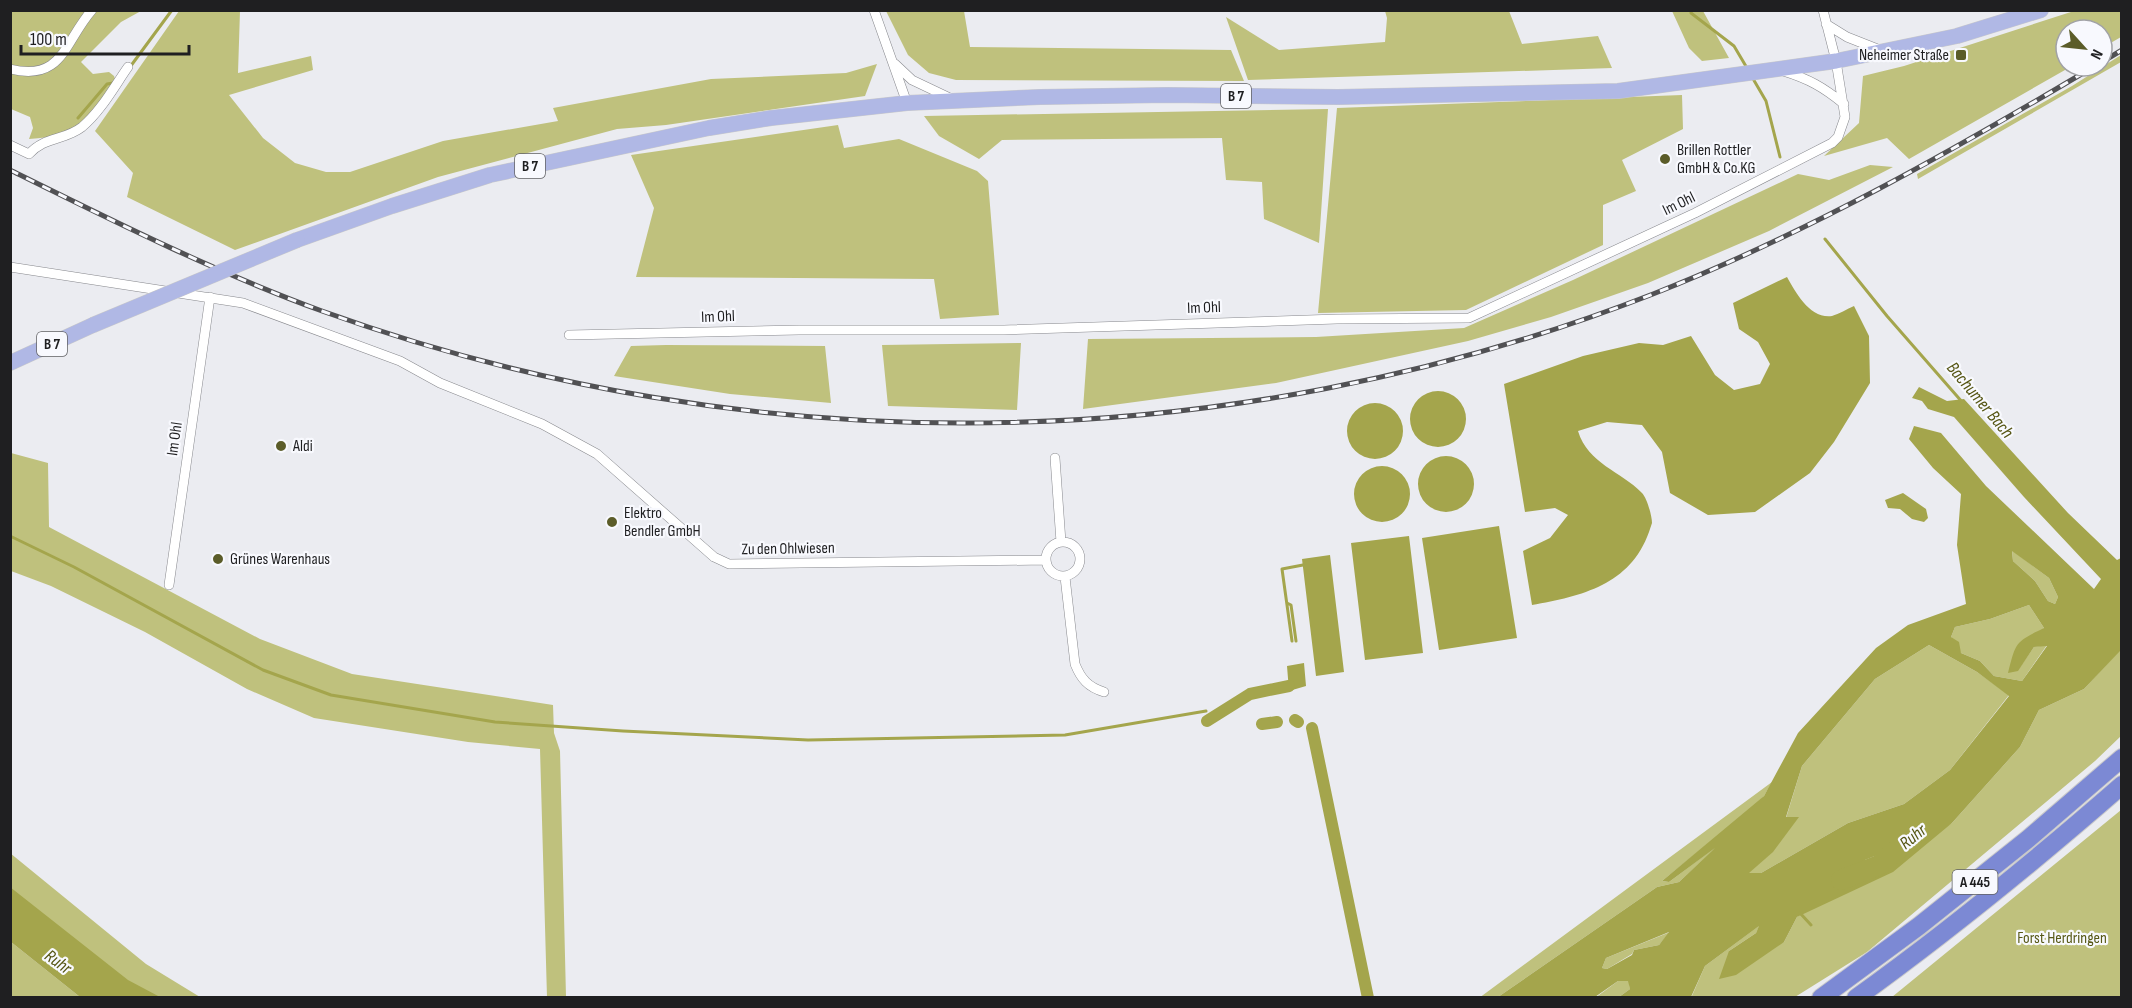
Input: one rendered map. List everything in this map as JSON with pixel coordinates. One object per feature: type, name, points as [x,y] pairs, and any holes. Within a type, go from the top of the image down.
[{"type":"highway","name":"A 445","points":[[1821,998],[1919,926],[2028,839],[2121,758]]},
{"type":"highway","name":"A 445","points":[[1856,998],[1930,944],[2040,856],[2121,785]]},
{"type":"main road","name":"B 7","points":[[10,363],[93,325],[297,240],[392,206],[490,175],[709,128],[771,118],[907,103],[1040,97],[1478,96],[1618,91],[1836,62],[1957,36],[2041,10]]},
{"type":"street","points":[[10,69],[23,72],[43,71],[56,62],[92,10]]},
{"type":"street","points":[[874,10],[907,103]]},
{"type":"street","points":[[1823,10],[1844,104]]},
{"type":"street","points":[[1826,24],[1863,44],[1886,51]]},
{"type":"street","points":[[893,63],[912,80],[957,101]]},
{"type":"street","points":[[10,145],[29,154],[36,146],[66,136],[82,127],[128,67]]},
{"type":"street","points":[[1780,70],[1808,79],[1823,87],[1844,104]]},
{"type":"street","name":"Im Ohl","points":[[569,335],[799,330],[1004,330],[1325,319],[1469,318],[1695,213],[1832,142],[1838,137],[1845,117],[1844,104]]},
{"type":"street","points":[[10,267],[210,297]]},
{"type":"street","name":"Im Ohl","points":[[170,585],[210,297]]},
{"type":"street","name":"Zu den Ohlwiesen","points":[[210,297],[243,303],[378,352],[440,383],[542,424],[597,454],[714,557],[729,564],[1046,560]]},
{"type":"street","points":[[1055,458],[1061,542]]},
{"type":"street","points":[[1061,542],[1076,547],[1081,557],[1081,563],[1075,572],[1065,577],[1050,570],[1046,560],[1046,555],[1052,546],[1061,542]]},
{"type":"street","points":[[1065,577],[1075,664],[1080,677],[1093,688],[1104,692]]},
{"type":"green space","points":[[10,11],[141,11],[121,22],[81,62],[93,74],[109,72],[115,79],[89,115],[72,129],[60,134],[29,139],[33,128],[30,117],[11,109]]},
{"type":"green space","points":[[179,11],[240,11],[238,73],[311,56],[313,70],[229,95],[263,138],[295,163],[326,172],[350,172],[443,141],[558,121],[553,108],[711,79],[846,73],[877,64],[865,96],[666,125],[617,129],[438,177],[235,250],[127,197],[133,173],[95,131]]},
{"type":"green space","points":[[886,11],[964,11],[970,47],[1231,50],[1244,81],[956,80],[929,73],[908,55]]},
{"type":"green space","points":[[1385,11],[1509,11],[1522,44],[1598,36],[1612,68],[1248,80],[1226,17],[1279,50],[1385,42],[1387,18]]},
{"type":"green space","points":[[1672,11],[1703,11],[1729,58],[1702,61],[1689,48]]},
{"type":"green space","points":[[2074,11],[2121,11],[2121,37],[2114,41],[2114,18],[2054,18],[2054,76],[1909,159],[1887,138],[1824,156],[1859,123],[1863,76],[1904,66]]},
{"type":"green space","points":[[2121,55],[2121,62],[2114,66],[2114,59]]},
{"type":"green space","points":[[2085,78],[2093,78],[1918,179],[1917,174]]},
{"type":"green space","points":[[1682,95],[1683,129],[1622,160],[1636,191],[1603,205],[1603,245],[1466,310],[1318,313],[1337,108]]},
{"type":"green space","points":[[1328,109],[1319,243],[1264,219],[1262,182],[1226,180],[1222,138],[1002,140],[979,159],[939,136],[924,116]]},
{"type":"green space","points":[[838,125],[844,148],[899,139],[977,171],[988,181],[999,315],[940,319],[934,279],[636,277],[654,208],[631,155]]},
{"type":"green space","points":[[1870,165],[1893,167],[1769,231],[1648,283],[1551,317],[1468,341],[1276,383],[1083,409],[1088,339],[1316,337],[1464,328],[1573,280],[1798,174],[1829,180]]},
{"type":"green space","points":[[1021,343],[1017,410],[888,406],[882,345]]},
{"type":"green space","points":[[631,346],[825,346],[831,403],[730,394],[614,376]]},
{"type":"green space","points":[[11,453],[48,463],[49,527],[260,639],[352,674],[553,705],[554,733],[560,751],[566,997],[547,997],[540,749],[468,742],[314,718],[247,689],[145,632],[51,586],[11,571]]},
{"type":"green space","points":[[2012,550],[2049,578],[2058,597],[2055,604],[2048,601],[2035,581],[2013,561]]},
{"type":"green space","points":[[2029,605],[2044,628],[2018,670],[2034,647],[2047,645],[2022,681],[1994,676],[1980,661],[1961,653],[1951,637],[1955,627],[1990,619]]},
{"type":"green space","points":[[1929,645],[1977,672],[2009,695],[1950,770],[1904,804],[1848,823],[1761,873],[1748,873],[1772,852],[1798,817],[1786,818],[1802,766],[1875,679]]},
{"type":"green space","points":[[2121,649],[2121,736],[2095,761],[1867,952],[1795,997],[1691,998],[1705,966],[1760,925],[1756,933],[1729,951],[1784,942],[1797,917],[1952,823],[2020,747],[2039,710],[2084,689]]},
{"type":"green space","points":[[1772,782],[1758,803],[1662,881],[1669,882],[1721,843],[1679,882],[1657,887],[1498,997],[1479,998]]},
{"type":"green space","name":"Forst Herdringen","points":[[2121,810],[2121,997],[1892,997]]},
{"type":"green space","points":[[1898,846],[1880,867],[1864,874],[1865,860]]},
{"type":"green space","points":[[10,853],[146,964],[200,997],[143,997],[11,892]]},
{"type":"green space","points":[[1670,932],[1659,945],[1634,950],[1632,954],[1607,969],[1602,968],[1606,958]]},
{"type":"green space","points":[[11,942],[80,997],[11,997]]},
{"type":"green space","points":[[1618,981],[1629,981],[1630,989],[1619,997],[1595,998]]},
{"type":"water","points":[[1787,277],[1805,304],[1817,313],[1832,316],[1854,306],[1869,336],[1870,383],[1834,442],[1810,473],[1755,512],[1708,515],[1670,493],[1662,452],[1642,425],[1607,422],[1578,431],[1589,452],[1642,493],[1649,507],[1652,523],[1641,550],[1617,576],[1586,592],[1532,605],[1523,551],[1550,538],[1568,515],[1555,508],[1525,512],[1504,384],[1583,356],[1639,343],[1663,345],[1691,336],[1715,375],[1734,390],[1760,384],[1770,364],[1758,342],[1739,329],[1733,303]]},
{"type":"water","points":[[1919,387],[1947,401],[1964,399],[2068,513],[2117,560],[2121,558],[2120,651],[2084,689],[2039,710],[2020,747],[1952,823],[1893,872],[1797,917],[1784,942],[1736,975],[1719,979],[1729,951],[1756,933],[1759,926],[1705,966],[1691,997],[1619,997],[1630,989],[1628,981],[1618,981],[1595,997],[1498,997],[1657,887],[1679,882],[1715,848],[1669,882],[1662,881],[1764,796],[1798,733],[1876,648],[1908,625],[1966,604],[1957,545],[1961,494],[1933,468],[1909,439],[1914,426],[1941,433],[1986,486],[2094,589],[2101,579],[2024,497],[1954,417],[1928,409],[1922,401],[1912,398]],"holes":[[[2012,551],[2049,578],[2058,597],[2055,604],[2048,601],[2035,581],[2013,561]],[[2029,605],[2044,628],[2022,640],[2015,649],[2008,673],[2018,671],[2034,647],[2047,646],[2022,681],[1994,676],[1980,661],[1961,653],[1959,642],[1951,637],[1955,627],[1990,619]],[[1929,645],[1977,672],[2009,696],[1950,770],[1904,804],[1848,823],[1761,873],[1749,873],[1773,852],[1799,817],[1786,817],[1802,766],[1875,679]],[[1897,847],[1880,867],[1864,874],[1865,860]],[[1669,932],[1659,945],[1634,950],[1632,955],[1607,969],[1602,968],[1606,958]]]},
{"type":"water","points":[[1438,391],[1449,393],[1458,399],[1464,408],[1466,419],[1464,430],[1458,439],[1449,445],[1438,447],[1427,445],[1418,439],[1412,430],[1410,419],[1412,408],[1418,399],[1427,393]]},
{"type":"water","points":[[1375,403],[1395,411],[1403,431],[1395,451],[1375,459],[1355,451],[1347,431],[1355,411]]},
{"type":"water","points":[[1446,456],[1457,458],[1466,464],[1472,473],[1474,484],[1472,495],[1466,504],[1457,510],[1446,512],[1435,510],[1426,504],[1420,495],[1418,484],[1420,473],[1426,464],[1435,458]]},
{"type":"water","points":[[1382,466],[1393,468],[1402,474],[1408,483],[1410,494],[1408,505],[1402,514],[1393,520],[1382,522],[1371,520],[1362,514],[1356,505],[1354,494],[1356,483],[1362,474],[1371,468]]},
{"type":"water","points":[[1903,493],[1926,509],[1928,518],[1924,522],[1912,519],[1900,509],[1888,508],[1885,500]]},
{"type":"water","points":[[1499,526],[1517,638],[1439,650],[1422,538]]},
{"type":"water","points":[[1409,536],[1423,653],[1365,660],[1351,543]]},
{"type":"water","points":[[1330,555],[1344,672],[1316,676],[1302,559]]},
{"type":"water","points":[[1304,663],[1306,686],[1289,691],[1287,666]]},
{"type":"water","points":[[10,887],[128,980],[160,997],[80,997],[11,942]]},
{"type":"waterway","points":[[130,67],[172,10]]},
{"type":"waterway","name":"Bachumer Bach","points":[[1691,10],[1691,13],[1734,46],[1747,68]]},
{"type":"waterway","name":"Bachumer Bach","points":[[1752,77],[1766,101],[1780,157]]},
{"type":"waterway","points":[[78,118],[107,84],[113,83]]},
{"type":"waterway","name":"Bachumer Bach","points":[[1825,239],[1887,316],[1963,403]]},
{"type":"waterway","points":[[10,536],[74,567],[263,670],[331,695],[495,722],[808,740],[1065,735],[1206,711]]},
{"type":"waterway","points":[[1292,641],[1282,569],[1303,565]]},
{"type":"waterway","points":[[1287,603],[1291,605],[1296,641]]},
{"type":"waterway","points":[[1207,721],[1250,694],[1289,686]]},
{"type":"waterway","points":[[1262,724],[1277,722]]},
{"type":"waterway","points":[[1312,728],[1368,998]]},
{"type":"waterway","name":"Ruhr","points":[[1841,880],[1879,865],[1908,841]]},
{"type":"waterway","points":[[1800,913],[1811,925]]},
{"type":"railway","points":[[2114,55],[2122,50]]},
{"type":"railway","points":[[10,170],[164,245],[282,296],[322,311],[485,362],[652,397],[820,418],[989,423],[1158,413],[1326,388],[1491,349],[1653,294],[1767,245],[1878,189],[2074,78]]},
{"type":"place","name":"Neheimer Straße","points":[[1961,55]]},
{"type":"place","name":"Brillen Rottler GmbH & Co.KG","points":[[1665,159]]},
{"type":"place","name":"Aldi","points":[[281,446]]},
{"type":"place","name":"Elektro Bendler GmbH","points":[[612,522]]},
{"type":"place","name":"Grünes Warenhaus","points":[[218,559]]}]
